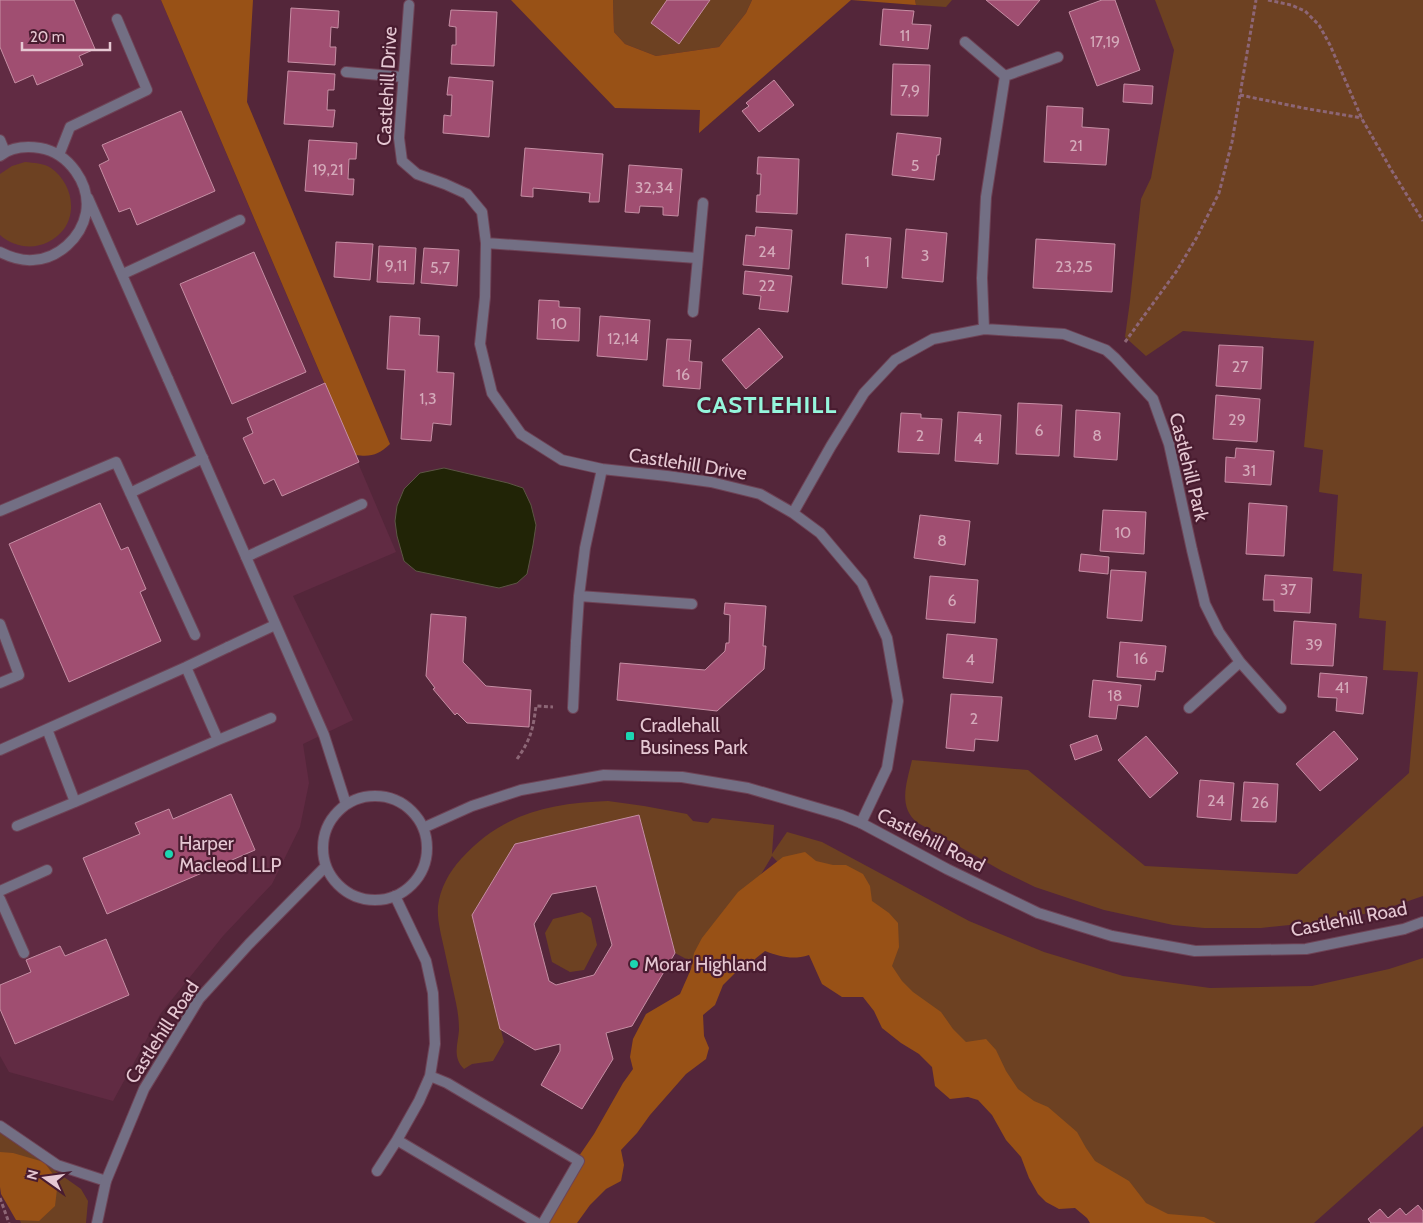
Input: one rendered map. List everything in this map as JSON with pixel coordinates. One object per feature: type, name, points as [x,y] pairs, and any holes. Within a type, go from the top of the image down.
[{"type":"street","name":"Castlehill Drive","points":[[409,4],[399,138],[402,161],[416,174],[467,194],[482,212],[486,243],[485,297],[480,344],[492,393],[521,434],[562,460],[602,469],[711,482],[760,494],[793,513],[820,533],[862,583],[887,638],[898,701],[887,768],[861,823]]},
{"type":"street","points":[[59,155],[70,127],[147,90],[117,19]]},
{"type":"street","points":[[965,42],[1005,76]]},
{"type":"street","points":[[1005,76],[1058,57]]},
{"type":"street","points":[[346,72],[403,76]]},
{"type":"street","points":[[984,330],[982,278],[986,197],[1005,76]]},
{"type":"street","points":[[0,140],[2,154],[16,148],[31,147],[45,149],[59,155],[71,165],[80,178],[324,735],[346,804]]},
{"type":"street","points":[[0,252],[13,258],[32,261],[51,256],[67,246],[79,231],[86,212],[85,193]]},
{"type":"street","points":[[693,312],[703,203]]},
{"type":"street","points":[[122,274],[240,220]]},
{"type":"street","points":[[486,243],[697,258]]},
{"type":"street","name":"Castlehill Park","points":[[793,513],[864,393],[895,360],[933,339],[984,330],[1064,334],[1106,350],[1116,358],[1153,399],[1169,444],[1205,604],[1219,632],[1240,662],[1281,708]]},
{"type":"street","points":[[130,493],[203,458]]},
{"type":"street","points":[[0,511],[116,462],[195,636]]},
{"type":"street","points":[[573,708],[579,596],[584,548],[602,469]]},
{"type":"street","points":[[246,557],[362,504]]},
{"type":"street","points":[[579,596],[692,604]]},
{"type":"street","points":[[0,624],[19,675],[0,683]]},
{"type":"street","points":[[0,750],[186,668],[275,625]]},
{"type":"street","points":[[1189,708],[1240,662]]},
{"type":"street","points":[[186,668],[218,740]]},
{"type":"street","points":[[17,826],[271,718]]},
{"type":"street","points":[[47,729],[75,802]]},
{"type":"street","name":"Castlehill Road","points":[[423,828],[472,806],[521,790],[604,775],[682,776],[748,788],[841,815],[861,823],[946,869],[1038,913],[1112,936],[1195,951],[1306,949],[1404,929],[1423,922]]},
{"type":"street","points":[[375,795],[391,798],[404,805],[415,815],[423,828],[427,844],[425,860],[419,875],[408,888],[395,896],[378,900],[362,899],[347,892],[334,881],[326,866],[322,849],[325,832],[333,816],[346,804],[360,797],[375,795]]},
{"type":"street","name":"Castlehill Road","points":[[97,1223],[106,1181],[144,1089],[199,1000],[249,944],[326,866]]},
{"type":"street","points":[[0,891],[47,870]]},
{"type":"street","points":[[377,1171],[419,1101],[430,1076],[435,1044],[433,992],[426,961],[395,896]]},
{"type":"street","points":[[0,898],[24,953]]},
{"type":"street","points":[[430,1076],[447,1083],[579,1161],[543,1223]]},
{"type":"street","points":[[0,1126],[58,1165],[106,1181]]},
{"type":"street","points":[[397,1140],[537,1223]]},
{"type":"path","points":[[1116,358],[1176,272],[1197,238],[1219,193],[1232,142],[1256,0]]},
{"type":"path","points":[[1268,0],[1291,5],[1305,12],[1319,25],[1330,45],[1362,118],[1423,221]]},
{"type":"path","points":[[1240,94],[1303,108],[1362,118]]},
{"type":"path","points":[[518,759],[531,736],[536,706],[573,708]]},
{"type":"path","points":[[0,1198],[9,1223]]},
{"type":"shaded area","points":[[0,0],[161,0],[396,552],[293,596],[353,720],[303,744],[309,783],[300,827],[272,884],[223,936],[161,1013],[113,1101],[9,1072],[0,1056]]},
{"type":"shaded area","points":[[161,0],[253,0],[247,102],[390,444],[378,453],[366,456],[355,455]]},
{"type":"shaded area","points":[[511,0],[613,0],[614,32],[625,44],[656,56],[719,47],[746,13],[752,0],[851,0],[699,133],[700,110],[615,108]]},
{"type":"shaded area","points":[[613,0],[752,0],[746,13],[719,47],[656,56],[625,44],[614,32]]},
{"type":"shaded area","points":[[851,0],[915,0],[916,5]]},
{"type":"shaded area","points":[[915,0],[952,0],[946,7],[916,5]]},
{"type":"shaded area","points":[[1155,0],[1423,0],[1423,896],[1379,911],[1329,921],[1261,928],[1204,928],[1173,925],[1104,910],[1035,887],[1002,871],[918,823],[908,810],[906,802],[906,785],[912,760],[1028,770],[1145,866],[1297,874],[1409,773],[1418,672],[1383,670],[1386,621],[1359,618],[1362,574],[1333,571],[1338,495],[1319,492],[1323,450],[1304,447],[1314,341],[1183,331],[1146,356],[1125,337],[1141,199],[1151,178],[1174,50]]},
{"type":"shaded area","points":[[25,162],[45,165],[51,168],[63,180],[70,196],[71,213],[64,229],[57,236],[42,245],[24,246],[16,244],[0,235],[0,174],[12,166]]},
{"type":"shaded area","points":[[444,468],[523,488],[531,505],[536,525],[527,574],[517,583],[499,588],[416,571],[404,561],[395,521],[397,506],[404,489],[420,473]]},
{"type":"shaded area","points":[[608,801],[687,814],[693,821],[708,823],[712,818],[774,825],[772,854],[787,832],[822,842],[969,921],[1044,952],[1123,976],[1210,988],[1312,986],[1389,969],[1423,958],[1423,1126],[1314,1223],[1115,1223],[772,856],[705,969],[675,953],[639,815],[515,844],[472,915],[504,1042],[493,1061],[472,1064],[464,1069],[457,1055],[458,1013],[438,916],[439,900],[449,875],[476,844],[510,821],[546,808]]},
{"type":"shaded area","points":[[805,852],[816,861],[833,865],[846,865],[863,874],[870,886],[872,901],[889,913],[898,923],[899,947],[892,966],[902,981],[913,992],[941,1012],[953,1029],[966,1042],[986,1039],[996,1050],[1006,1071],[1018,1089],[1034,1101],[1048,1107],[1077,1132],[1095,1161],[1129,1181],[1146,1203],[1168,1214],[1204,1217],[1216,1223],[1090,1223],[1075,1208],[1059,1209],[1046,1202],[1038,1194],[1021,1157],[1006,1140],[992,1115],[978,1100],[968,1097],[950,1099],[935,1086],[932,1067],[919,1054],[882,1028],[874,1011],[863,997],[842,997],[822,984],[809,955],[787,957],[765,951],[755,959],[750,969],[738,970],[723,985],[715,1005],[703,1015],[704,1036],[709,1048],[706,1059],[686,1074],[621,1150],[624,1165],[621,1181],[606,1189],[590,1205],[577,1223],[548,1223],[577,1159],[633,1069],[630,1057],[633,1039],[646,1014],[680,994],[691,969],[694,953],[702,938],[738,892],[783,857]]},
{"type":"shaded area","points":[[582,912],[591,918],[597,945],[584,970],[570,972],[552,962],[545,933],[553,919]]},
{"type":"shaded area","points":[[0,1132],[81,1189],[88,1201],[86,1223],[21,1223],[0,1171]]},
{"type":"shaded area","points":[[0,1152],[13,1153],[44,1162],[58,1181],[55,1206],[39,1221],[16,1220],[1,1194]]},
{"type":"building","points":[[0,0],[74,0],[95,49],[79,56],[83,65],[37,85],[33,75],[15,83],[0,47]]},
{"type":"building","points":[[667,0],[710,0],[679,44],[651,23]]},
{"type":"building","points":[[986,0],[1040,0],[1018,26]]},
{"type":"building","points":[[1102,0],[1115,0],[1140,70],[1097,86],[1069,12]]},
{"type":"building","points":[[291,8],[339,11],[338,28],[331,27],[330,47],[336,47],[335,65],[288,62]]},
{"type":"building","points":[[883,9],[914,11],[912,24],[931,25],[928,49],[880,45]]},
{"type":"building","points":[[451,10],[497,12],[494,66],[451,64],[452,45],[456,45],[456,27],[449,26]]},
{"type":"building","points":[[893,64],[930,65],[928,116],[891,115]]},
{"type":"building","points":[[288,71],[335,74],[334,90],[328,90],[327,110],[335,110],[333,127],[284,124]]},
{"type":"building","points":[[449,77],[493,81],[489,137],[443,133],[444,115],[451,116],[452,95],[447,95]]},
{"type":"building","points":[[774,80],[794,105],[759,132],[742,111],[749,106],[746,103]]},
{"type":"building","points":[[1124,84],[1153,86],[1152,104],[1123,102]]},
{"type":"building","points":[[1047,106],[1083,108],[1082,127],[1109,129],[1106,165],[1044,162]]},
{"type":"building","points":[[181,111],[215,191],[137,225],[130,208],[119,212],[99,165],[109,160],[102,145]]},
{"type":"building","points":[[897,133],[941,138],[934,180],[892,175]]},
{"type":"building","points":[[309,140],[357,143],[356,159],[349,159],[348,179],[354,179],[353,195],[305,191]]},
{"type":"building","points":[[525,148],[603,154],[599,202],[589,202],[590,193],[533,188],[533,197],[521,196]]},
{"type":"building","points":[[758,157],[799,159],[797,214],[756,212],[757,195],[760,195],[761,174],[757,174]]},
{"type":"building","points":[[629,165],[682,169],[678,216],[663,215],[663,207],[640,206],[639,213],[625,212]]},
{"type":"building","points":[[756,227],[792,230],[789,269],[743,265],[746,235],[755,236]]},
{"type":"building","points":[[906,229],[947,233],[943,282],[902,278]]},
{"type":"building","points":[[846,234],[891,238],[887,288],[842,284]]},
{"type":"building","points":[[1036,239],[1115,244],[1112,292],[1033,288]]},
{"type":"building","points":[[336,242],[373,244],[370,280],[334,277]]},
{"type":"building","points":[[379,246],[416,248],[414,284],[377,282]]},
{"type":"building","points":[[424,248],[459,250],[457,286],[421,283]]},
{"type":"building","points":[[254,252],[306,372],[232,404],[180,284]]},
{"type":"building","points":[[745,271],[792,276],[788,312],[759,309],[761,296],[743,294]]},
{"type":"building","points":[[539,300],[559,301],[559,307],[580,308],[579,341],[537,339]]},
{"type":"building","points":[[390,316],[420,318],[419,335],[439,336],[437,372],[454,373],[451,425],[433,423],[431,441],[401,439],[405,370],[387,369]]},
{"type":"building","points":[[600,316],[650,320],[647,360],[597,356]]},
{"type":"building","points":[[759,328],[783,357],[746,389],[722,360]]},
{"type":"building","points":[[667,339],[691,340],[689,361],[702,362],[700,389],[663,386]]},
{"type":"building","points":[[1219,345],[1263,347],[1261,389],[1216,386]]},
{"type":"building","points":[[325,383],[359,462],[282,496],[274,479],[264,484],[243,438],[253,433],[247,418]]},
{"type":"building","points":[[1216,395],[1260,399],[1257,442],[1213,439]]},
{"type":"building","points":[[1018,403],[1062,405],[1059,456],[1016,454]]},
{"type":"building","points":[[1076,410],[1120,413],[1117,460],[1074,457]]},
{"type":"building","points":[[958,412],[1001,415],[998,464],[955,461]]},
{"type":"building","points":[[901,413],[921,414],[921,418],[942,419],[939,454],[898,452]]},
{"type":"building","points":[[1236,448],[1274,451],[1271,485],[1225,482],[1226,457],[1235,458]]},
{"type":"building","points":[[100,503],[121,550],[128,547],[146,589],[140,592],[161,641],[69,682],[9,544]]},
{"type":"building","points":[[1249,503],[1287,506],[1284,556],[1246,554]]},
{"type":"building","points":[[1103,510],[1146,512],[1144,554],[1100,551]]},
{"type":"building","points":[[920,515],[970,521],[965,565],[914,558]]},
{"type":"building","points":[[1081,554],[1109,557],[1108,574],[1079,571]]},
{"type":"building","points":[[1111,570],[1146,572],[1142,621],[1107,618]]},
{"type":"building","points":[[1265,575],[1312,578],[1310,613],[1274,611],[1274,600],[1263,600]]},
{"type":"building","points":[[930,576],[978,580],[975,623],[926,619]]},
{"type":"building","points":[[725,603],[766,606],[763,646],[766,646],[764,669],[717,711],[617,700],[620,663],[705,670],[725,651],[726,643],[729,643],[730,615],[724,614]]},
{"type":"building","points":[[431,614],[466,617],[463,662],[486,686],[531,690],[529,727],[467,723],[457,713],[455,715],[433,689],[435,688],[426,676]]},
{"type":"building","points":[[1294,621],[1336,624],[1333,666],[1291,664]]},
{"type":"building","points":[[947,634],[997,639],[993,683],[943,678]]},
{"type":"building","points":[[1120,642],[1166,646],[1163,672],[1156,671],[1155,680],[1117,677]]},
{"type":"building","points":[[1320,673],[1367,677],[1363,714],[1336,711],[1337,698],[1318,697]]},
{"type":"building","points":[[1093,680],[1141,685],[1138,707],[1118,705],[1116,719],[1089,717]]},
{"type":"building","points":[[951,694],[1002,697],[998,741],[975,739],[974,751],[946,748]]},
{"type":"building","points":[[1334,731],[1358,759],[1320,791],[1296,764]]},
{"type":"building","points":[[1097,735],[1102,750],[1075,760],[1070,745]]},
{"type":"building","points":[[1146,736],[1178,773],[1150,798],[1118,760]]},
{"type":"building","points":[[1200,780],[1234,783],[1231,820],[1197,817]]},
{"type":"building","points":[[1244,782],[1278,784],[1276,822],[1241,821]]},
{"type":"building","name":"Harper Macleod LLP","points":[[231,794],[255,850],[107,914],[83,858],[140,834],[135,823],[169,809],[173,819]]},
{"type":"building","name":"Morar Highland","points":[[639,815],[675,953],[632,1026],[606,1033],[613,1059],[582,1109],[541,1085],[560,1051],[560,1044],[535,1050],[500,1029],[472,915],[515,844]],"holes":[[[596,886],[612,945],[594,975],[556,985],[549,981],[534,924],[552,894]]]},
{"type":"building","points":[[106,939],[129,995],[15,1044],[0,1009],[0,985],[31,972],[26,960],[60,946],[65,956]]},
{"type":"building","points":[[1418,1205],[1423,1211],[1423,1223],[1371,1223],[1368,1219],[1380,1209],[1388,1218],[1400,1208],[1406,1215]]},
{"type":"place","name":"Cradlehall Business Park","points":[[630,736]]},
{"type":"place","name":"Harper Macleod LLP","points":[[169,854]]},
{"type":"place","name":"Morar Highland","points":[[634,964]]},
{"type":"district","name":"CASTLEHILL","points":[[767,404]]}]
